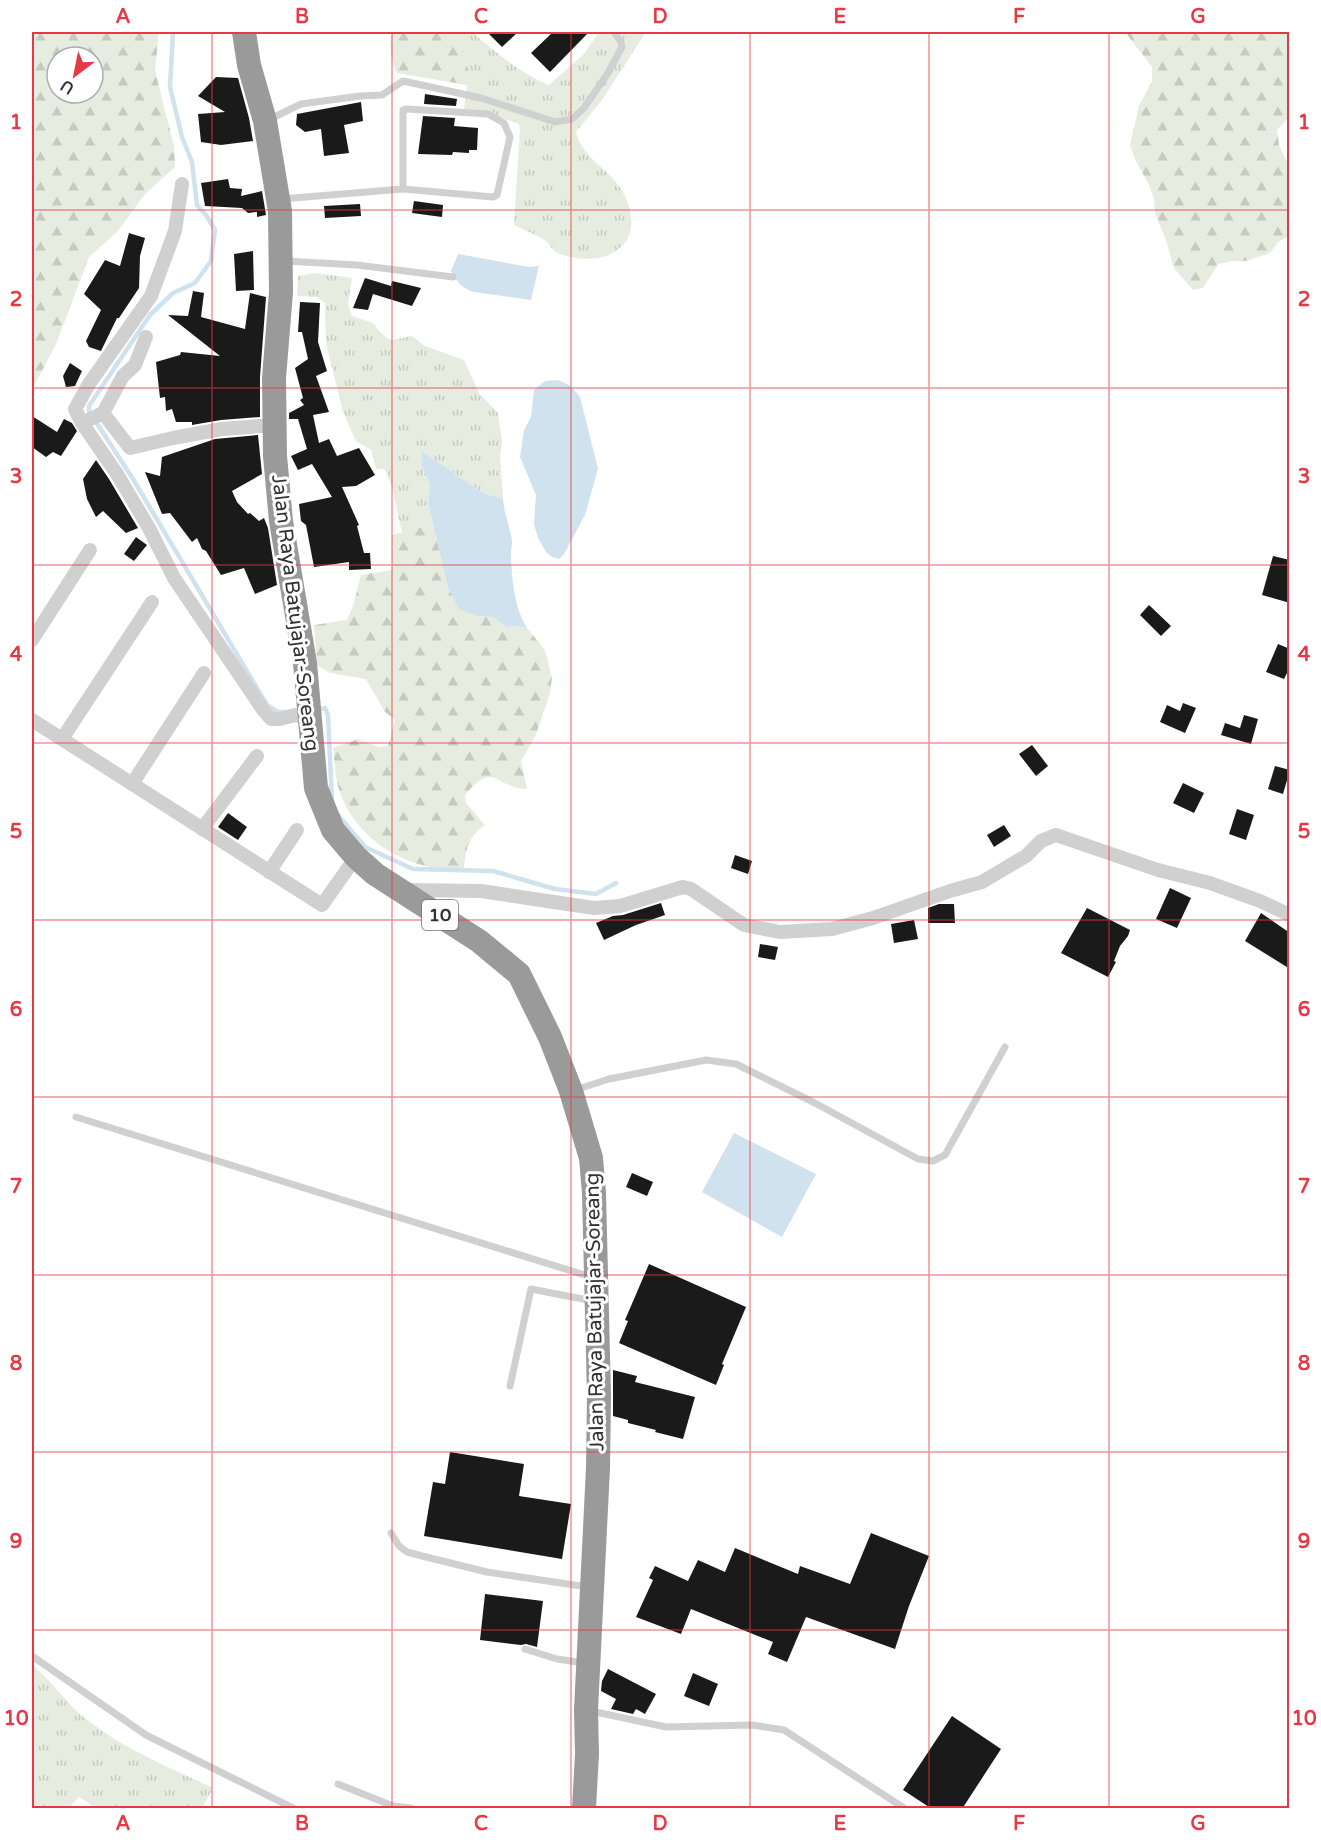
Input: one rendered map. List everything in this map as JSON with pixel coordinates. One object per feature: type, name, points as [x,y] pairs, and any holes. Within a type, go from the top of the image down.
[{"type":"highway","name":"Jalan Raya Batujajar-Soreang","points":[[244,32],[249,65],[265,121],[280,211],[280,302],[274,378],[277,489],[305,663],[316,788],[320,801],[333,830],[356,857],[375,874],[479,940],[519,975],[545,1027],[571,1092],[591,1158],[596,1290],[598,1468],[586,1710],[587,1754],[584,1809]]},
{"type":"street","points":[[182,184],[175,231],[151,296],[82,394],[75,409],[93,418],[130,448],[222,429],[274,425]]},
{"type":"street","points":[[93,418],[123,376],[135,365],[146,337]]},
{"type":"street","points":[[93,418],[117,474],[149,528],[174,578],[264,711],[271,719],[295,715],[310,719]]},
{"type":"street","points":[[32,640],[90,550]]},
{"type":"street","points":[[62,739],[153,602]]},
{"type":"street","points":[[132,784],[204,673]]},
{"type":"street","points":[[32,720],[322,905],[356,857]]},
{"type":"street","points":[[202,829],[257,756]]},
{"type":"street","points":[[269,872],[297,830]]},
{"type":"street","points":[[400,890],[481,891],[594,908],[620,906],[683,887],[691,889],[744,925],[780,932],[832,929],[982,882],[1026,856],[1041,841],[1056,835],[1158,870],[1210,883],[1260,901],[1290,915]]},
{"type":"lane","points":[[265,121],[301,104],[382,95],[403,81],[481,98],[555,122],[572,119],[584,108],[608,73],[622,47],[614,32]]},
{"type":"lane","points":[[277,200],[403,189],[494,197],[497,195],[510,137],[504,123],[488,114],[403,110],[403,189]]},
{"type":"lane","points":[[280,261],[357,265],[453,277]]},
{"type":"lane","points":[[571,1092],[609,1079],[706,1059],[725,1061],[736,1064],[815,1103],[918,1159],[933,1161],[945,1155],[1005,1047]]},
{"type":"lane","points":[[76,1117],[596,1290]]},
{"type":"lane","points":[[510,1386],[531,1289],[596,1290]]},
{"type":"lane","points":[[391,1533],[399,1546],[414,1554],[487,1572],[592,1587]]},
{"type":"lane","points":[[525,1649],[557,1659],[588,1663]]},
{"type":"lane","points":[[32,1656],[146,1735],[293,1809]]},
{"type":"lane","points":[[586,1710],[666,1727],[752,1725],[784,1730],[904,1809]]},
{"type":"lane","points":[[338,1784],[393,1806],[411,1809]]},
{"type":"green space","points":[[32,32],[159,32],[155,71],[174,146],[175,167],[145,194],[117,232],[89,257],[56,344],[32,390]]},
{"type":"green space","points":[[392,32],[454,32],[469,71],[467,85],[397,73],[391,52]]},
{"type":"green space","points":[[454,32],[472,32],[518,68],[549,85],[584,54],[599,32],[646,32],[602,100],[576,132],[589,156],[621,189],[631,213],[631,230],[624,244],[617,250],[604,257],[587,259],[571,257],[556,252],[545,240],[514,225],[519,124],[484,111],[464,109],[469,71]]},
{"type":"green space","points":[[1125,32],[1289,32],[1289,117],[1277,130],[1279,145],[1289,166],[1289,236],[1278,242],[1270,253],[1246,261],[1218,264],[1203,288],[1193,290],[1174,268],[1155,213],[1154,198],[1130,145],[1139,106],[1152,81],[1152,67]]},
{"type":"green space","points":[[316,273],[352,278],[348,303],[352,316],[373,323],[387,338],[393,340],[412,336],[425,346],[464,360],[479,393],[498,413],[502,441],[500,456],[503,499],[483,493],[422,451],[421,465],[430,485],[428,504],[433,524],[402,533],[392,487],[385,469],[376,469],[371,450],[356,441],[343,412],[326,343],[325,303],[317,297],[297,296],[298,276]]},
{"type":"green space","points":[[433,524],[448,588],[477,616],[493,617],[507,627],[527,628],[545,650],[552,678],[550,693],[535,737],[521,761],[527,789],[489,777],[475,784],[465,795],[466,803],[485,825],[475,834],[469,844],[464,868],[441,869],[409,861],[380,846],[357,823],[341,795],[333,748],[358,739],[379,747],[388,746],[395,720],[385,712],[366,679],[330,673],[317,665],[314,625],[347,620],[361,575],[392,570],[392,535]]},
{"type":"green space","points":[[32,1665],[80,1714],[111,1737],[144,1756],[213,1788],[202,1808],[96,1808],[79,1797],[69,1808],[32,1808]]},
{"type":"water","points":[[458,254],[529,267],[539,266],[531,300],[474,292],[463,287],[451,271]]},
{"type":"water","points":[[558,380],[571,386],[580,397],[598,469],[585,515],[559,559],[546,552],[538,538],[534,524],[536,495],[520,457],[524,430],[531,417],[534,390],[545,381]]},
{"type":"water","points":[[422,451],[483,493],[503,499],[512,541],[511,564],[515,593],[519,611],[527,628],[507,627],[493,617],[477,616],[459,609],[448,588],[428,504],[430,485],[421,465]]},
{"type":"water","points":[[734,1133],[816,1174],[782,1237],[702,1192]]},
{"type":"building","points":[[487,32],[518,32],[502,47]]},
{"type":"building","points":[[553,32],[589,32],[550,72],[531,53]]},
{"type":"building","points":[[216,77],[238,78],[253,141],[221,145],[201,142],[198,114],[225,112],[198,96]]},
{"type":"building","points":[[425,94],[457,99],[456,106],[424,104]]},
{"type":"building","points":[[361,102],[363,121],[344,125],[349,153],[324,156],[321,129],[305,132],[296,125],[297,114]]},
{"type":"building","points":[[423,116],[455,118],[454,126],[478,128],[477,150],[469,150],[469,153],[453,152],[452,155],[418,154]]},
{"type":"building","points":[[228,179],[230,188],[242,189],[241,196],[262,191],[266,215],[257,217],[257,212],[248,213],[242,208],[205,206],[201,183]]},
{"type":"building","points":[[414,201],[443,205],[442,217],[412,213]]},
{"type":"building","points":[[360,204],[361,216],[325,218],[324,206]]},
{"type":"building","points":[[129,233],[145,238],[140,256],[139,288],[117,318],[101,351],[89,347],[86,341],[101,310],[84,294],[105,260],[120,266]]},
{"type":"building","points":[[253,251],[254,290],[236,291],[234,254]]},
{"type":"building","points":[[365,278],[391,286],[392,281],[421,288],[412,306],[373,294],[368,310],[353,308]]},
{"type":"building","points":[[193,291],[204,293],[201,317],[245,329],[250,293],[266,297],[260,377],[260,417],[192,425],[192,422],[176,422],[172,409],[166,411],[165,397],[160,398],[156,362],[180,355],[181,352],[220,356],[168,315],[188,316]]},
{"type":"building","points":[[300,302],[320,303],[318,342],[327,371],[316,376],[329,412],[313,415],[319,443],[329,439],[337,456],[359,448],[375,475],[356,486],[342,487],[359,525],[357,526],[364,553],[370,553],[371,569],[349,570],[349,562],[314,567],[306,525],[301,521],[299,504],[332,497],[312,464],[298,470],[291,456],[307,449],[298,419],[289,419],[289,413],[304,405],[300,400],[303,398],[295,368],[308,359],[302,332],[298,332]]},
{"type":"building","points":[[70,363],[82,371],[75,386],[66,387],[63,376]]},
{"type":"building","points":[[32,416],[57,432],[64,419],[72,423],[77,431],[61,456],[53,452],[46,457],[32,447]]},
{"type":"building","points":[[258,435],[262,474],[232,491],[237,502],[248,514],[250,513],[259,521],[264,518],[268,528],[277,585],[255,594],[244,568],[221,575],[197,538],[192,542],[170,513],[162,514],[145,472],[160,476],[162,457],[215,439]]},
{"type":"building","points":[[96,460],[138,528],[126,533],[103,511],[96,517],[87,499],[83,479]]},
{"type":"building","points":[[136,537],[147,545],[134,561],[124,554]]},
{"type":"building","points":[[1273,556],[1290,560],[1290,603],[1262,595]]},
{"type":"building","points":[[1149,605],[1171,626],[1161,636],[1140,615]]},
{"type":"building","points":[[1278,644],[1290,649],[1290,667],[1284,679],[1266,672]]},
{"type":"building","points":[[1183,703],[1196,708],[1185,733],[1160,722],[1167,705],[1180,711]]},
{"type":"building","points":[[1244,715],[1258,719],[1251,744],[1221,735],[1225,723],[1240,728]]},
{"type":"building","points":[[1032,745],[1048,766],[1036,776],[1019,754]]},
{"type":"building","points":[[1275,766],[1290,770],[1283,794],[1268,789]]},
{"type":"building","points":[[1183,783],[1204,793],[1194,813],[1173,803]]},
{"type":"building","points":[[1237,809],[1254,815],[1246,840],[1229,834]]},
{"type":"building","points":[[228,813],[247,827],[238,840],[218,827]]},
{"type":"building","points":[[1004,825],[1011,836],[994,847],[987,835]]},
{"type":"building","points":[[735,855],[752,861],[748,874],[731,868]]},
{"type":"building","points":[[1170,888],[1191,898],[1177,928],[1156,919]]},
{"type":"building","points":[[661,903],[665,915],[604,940],[596,923],[613,916]]},
{"type":"building","points":[[939,904],[954,904],[955,923],[928,923],[928,908]]},
{"type":"building","points":[[1087,908],[1130,930],[1120,946],[1114,961],[1116,962],[1108,977],[1061,953]]},
{"type":"building","points":[[1261,913],[1290,933],[1290,969],[1245,941]]},
{"type":"building","points":[[914,920],[918,939],[894,943],[891,924]]},
{"type":"building","points":[[760,944],[778,947],[775,960],[758,957]]},
{"type":"building","points":[[632,1173],[653,1182],[647,1196],[626,1187]]},
{"type":"building","points":[[649,1264],[746,1307],[722,1364],[724,1365],[716,1385],[619,1343],[628,1321],[625,1320]]},
{"type":"building","points":[[613,1370],[637,1376],[635,1382],[695,1397],[683,1439],[655,1432],[656,1430],[628,1423],[628,1420],[613,1416]]},
{"type":"building","points":[[450,1452],[524,1464],[519,1496],[571,1504],[562,1559],[424,1536],[433,1482],[445,1484]]},
{"type":"building","points":[[871,1533],[929,1556],[895,1649],[806,1617],[787,1662],[768,1654],[773,1642],[691,1609],[681,1634],[636,1617],[653,1580],[649,1578],[655,1566],[688,1581],[698,1560],[725,1572],[735,1548],[798,1574],[800,1566],[850,1584]]},
{"type":"building","points":[[485,1594],[543,1601],[537,1647],[480,1640]]},
{"type":"building","points":[[608,1669],[656,1694],[645,1714],[636,1709],[633,1714],[611,1709],[616,1699],[601,1691],[602,1681]]},
{"type":"building","points":[[693,1673],[718,1684],[709,1706],[684,1696]]},
{"type":"building","points":[[952,1716],[1001,1749],[962,1809],[932,1809],[903,1790]]},
{"type":"waterway","points":[[173,32],[170,87],[182,137],[192,162],[197,205],[215,230],[211,261],[195,283],[173,293],[150,315],[89,406],[89,411],[133,479],[267,705],[278,712],[285,712]]},
{"type":"waterway","points":[[320,709],[325,708],[328,715],[332,801]]},
{"type":"waterway","points":[[339,816],[365,847],[413,869],[493,871],[555,889],[596,894],[616,883]]}]
